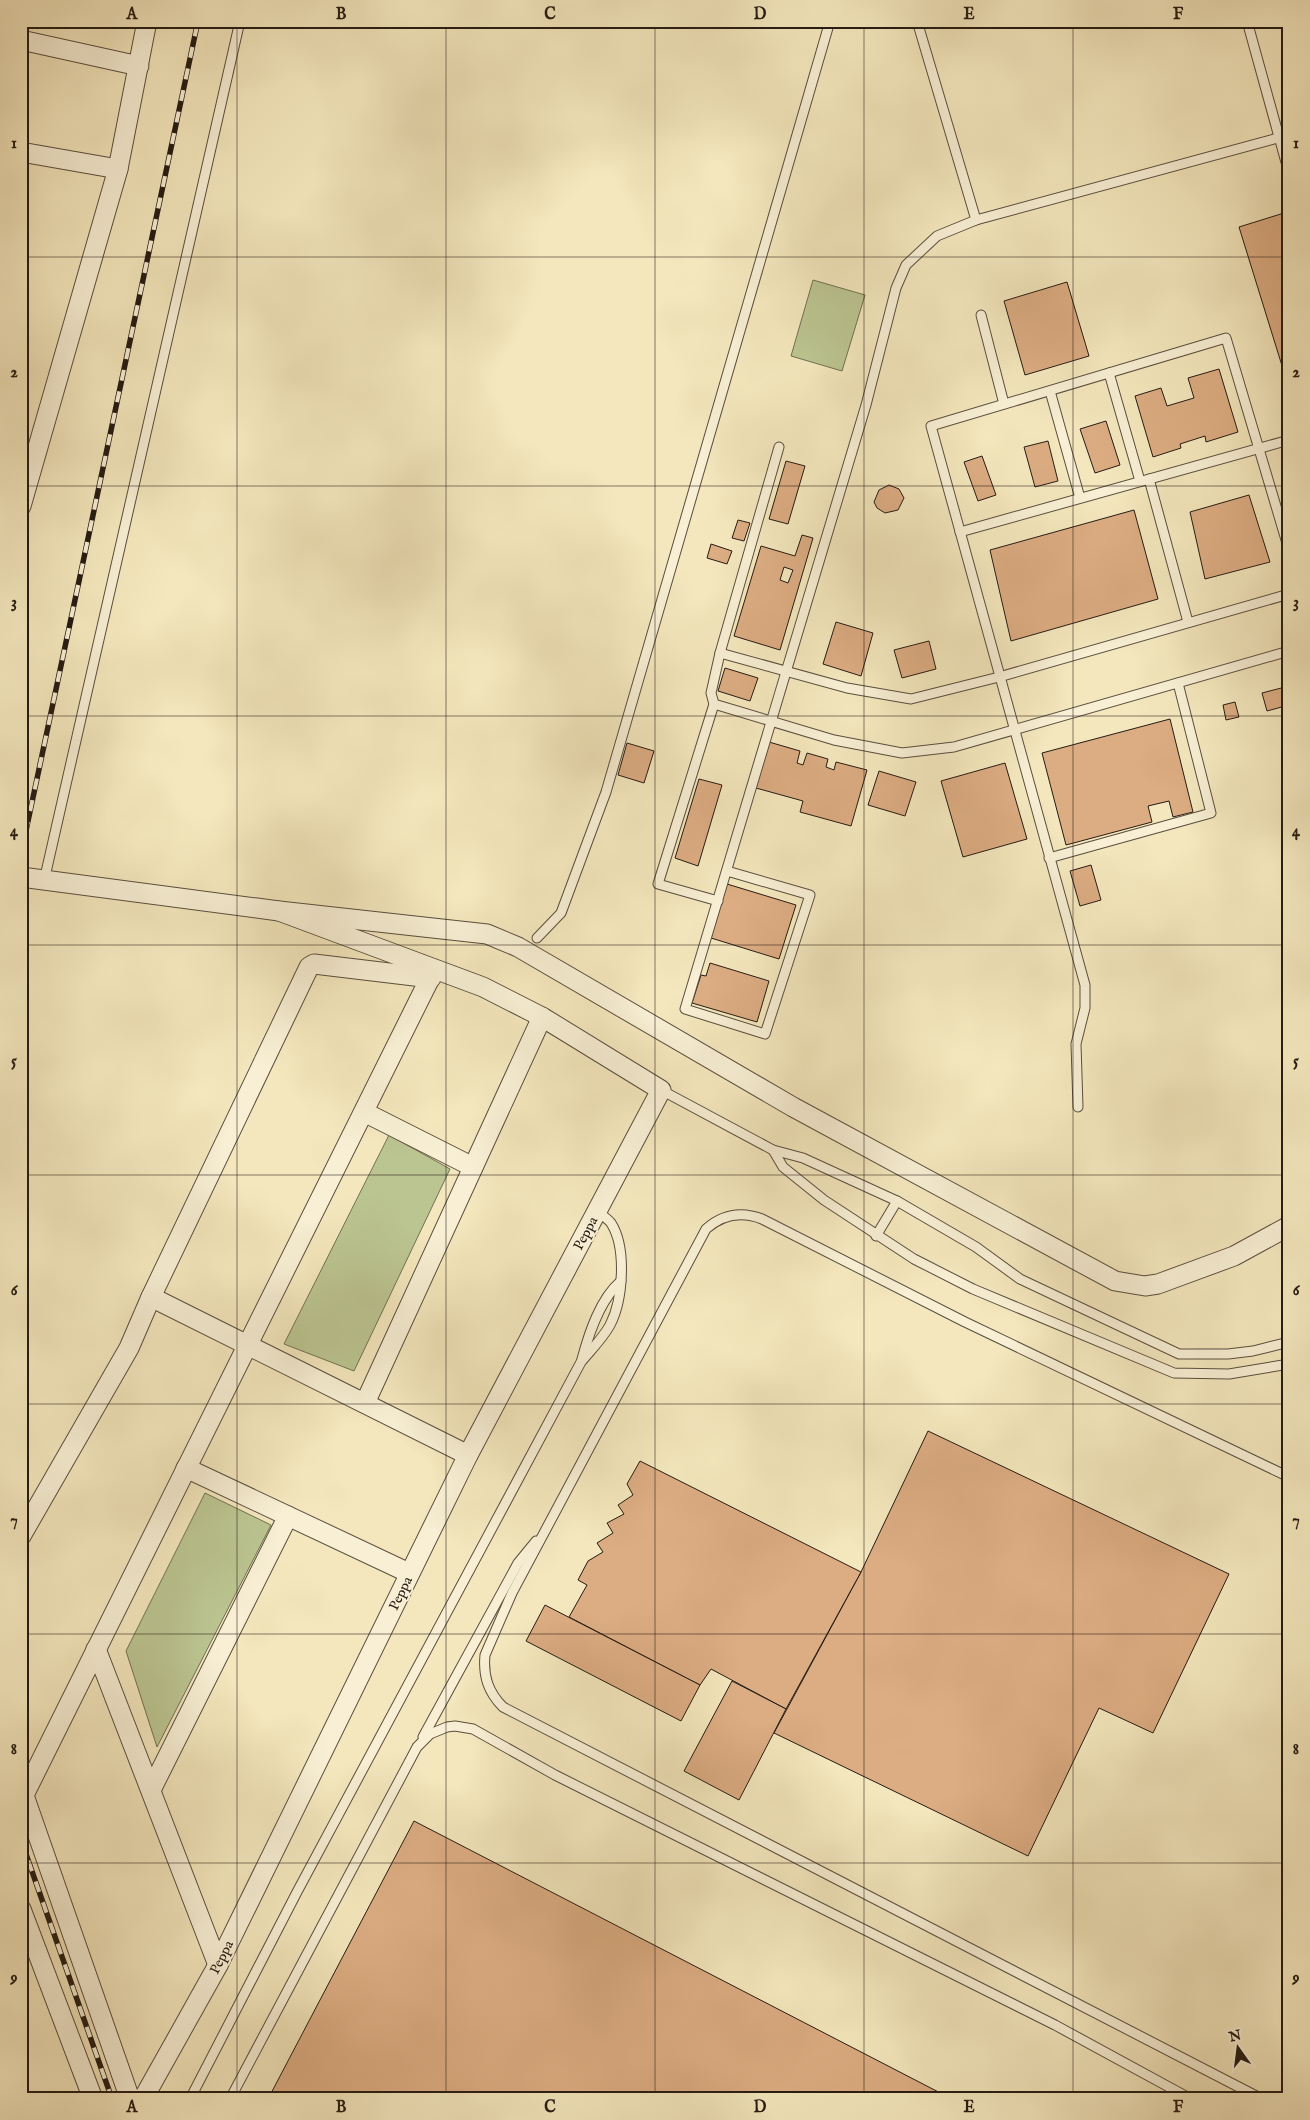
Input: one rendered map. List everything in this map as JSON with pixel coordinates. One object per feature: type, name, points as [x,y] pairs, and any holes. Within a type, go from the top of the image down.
[{"type":"street","points":[[21,506],[118,169],[147,21]]},
{"type":"street","points":[[21,40],[139,66]]},
{"type":"street","points":[[21,152],[118,169]]},
{"type":"street","points":[[21,877],[279,911],[487,934],[518,947],[793,1107],[1115,1280],[1145,1286],[1158,1284],[1234,1256],[1289,1226]]},
{"type":"street","points":[[279,911],[432,974],[484,987],[542,1017],[661,1090]]},
{"type":"street","points":[[21,1536],[129,1348],[151,1297],[309,967],[314,964],[432,974]]},
{"type":"street","points":[[130,2099],[23,1791],[96,1649],[432,974]]},
{"type":"street","points":[[365,1403],[542,1017]]},
{"type":"street","name":"Peppa","points":[[143,2099],[218,1965],[468,1454],[661,1090]]},
{"type":"street","points":[[364,1112],[473,1167]]},
{"type":"street","points":[[151,1297],[468,1454]]},
{"type":"street","points":[[186,1468],[409,1573]]},
{"type":"street","points":[[151,1790],[288,1516]]},
{"type":"street","points":[[96,1649],[218,1965]]},
{"type":"street","points":[[21,1909],[93,2099]]},
{"type":"lane","points":[[44,881],[240,21]]},
{"type":"lane","points":[[537,938],[561,913],[606,792],[830,21]]},
{"type":"lane","points":[[917,21],[976,220]]},
{"type":"lane","points":[[1246,21],[1289,173]]},
{"type":"lane","points":[[727,871],[810,895],[765,1034],[685,1009],[866,405],[896,288],[906,265],[937,236],[976,220],[1289,135]]},
{"type":"lane","points":[[981,315],[1004,404]]},
{"type":"lane","points":[[1078,1107],[1076,1044],[1085,1008],[1085,985],[931,426],[1226,338],[1289,550]]},
{"type":"lane","points":[[1108,373],[1144,480],[1188,622]]},
{"type":"lane","points":[[1050,391],[1080,498]]},
{"type":"lane","points":[[960,532],[1289,440]]},
{"type":"lane","points":[[718,901],[658,884],[714,704],[710,693],[720,653],[779,447]]},
{"type":"lane","points":[[720,653],[847,688],[910,699],[999,677],[1289,594]]},
{"type":"lane","points":[[714,704],[834,740],[902,753],[954,747],[1289,651]]},
{"type":"lane","points":[[1049,858],[1211,813],[1178,683]]},
{"type":"lane","points":[[661,1090],[773,1150],[803,1158],[897,1201],[976,1247],[1020,1279],[1178,1354],[1228,1354],[1253,1351],[1289,1342]]},
{"type":"lane","points":[[773,1150],[783,1168],[824,1200],[876,1236],[914,1259],[973,1289],[1174,1373],[1229,1374],[1289,1364]]},
{"type":"lane","points":[[876,1236],[897,1201]]},
{"type":"lane","points":[[190,2099],[297,1892],[581,1362],[610,1326],[618,1305],[621,1281],[620,1251],[618,1238],[610,1222],[596,1211]]},
{"type":"lane","points":[[1262,2099],[503,1707],[491,1692],[487,1683],[484,1664],[485,1655],[512,1593],[548,1525],[706,1229],[722,1218],[741,1214],[762,1218],[965,1322],[1289,1477]]},
{"type":"lane","points":[[581,1362],[585,1347],[602,1308],[613,1288],[621,1281]]},
{"type":"lane","points":[[230,2099],[518,1563],[548,1525]]},
{"type":"lane","points":[[418,1747],[430,1734],[447,1727],[455,1726],[473,1729],[555,1775],[1055,2025],[1191,2099]]},
{"type":"green space","points":[[813,280],[865,295],[842,371],[791,356]]},
{"type":"green space","points":[[389,1135],[450,1169],[354,1371],[284,1344]]},
{"type":"green space","points":[[205,1493],[271,1525],[157,1747],[126,1651]]},
{"type":"building","points":[[1284,213],[1289,229],[1289,367],[1283,369],[1239,227]]},
{"type":"building","points":[[1067,282],[1089,356],[1025,375],[1004,301]]},
{"type":"building","points":[[1219,369],[1238,432],[1206,442],[1205,436],[1180,444],[1181,448],[1153,457],[1135,396],[1161,388],[1167,406],[1194,398],[1188,378]]},
{"type":"building","points":[[1106,421],[1120,465],[1095,473],[1080,429]]},
{"type":"building","points":[[1048,441],[1058,481],[1035,487],[1024,447]]},
{"type":"building","points":[[982,456],[996,495],[978,501],[964,462]]},
{"type":"building","points":[[786,461],[805,466],[788,524],[769,519]]},
{"type":"building","points":[[889,485],[899,489],[904,498],[898,510],[885,513],[877,508],[874,502],[879,490]]},
{"type":"building","points":[[1249,495],[1270,562],[1205,579],[1190,512]]},
{"type":"building","points":[[1134,510],[1158,599],[1011,641],[990,550]]},
{"type":"building","points":[[738,520],[750,523],[744,541],[732,538]]},
{"type":"building","points":[[802,535],[813,538],[780,650],[734,636],[761,546],[795,556]],"holes":[[[784,567],[793,570],[788,583],[780,580]]]},
{"type":"building","points":[[711,544],[732,551],[727,564],[707,558]]},
{"type":"building","points":[[836,622],[873,633],[861,676],[823,664]]},
{"type":"building","points":[[929,641],[936,669],[902,678],[894,650]]},
{"type":"building","points":[[725,668],[758,678],[750,701],[718,691]]},
{"type":"building","points":[[1289,686],[1289,705],[1267,711],[1262,693]]},
{"type":"building","points":[[1235,702],[1239,717],[1226,720],[1223,705]]},
{"type":"building","points":[[1170,719],[1193,812],[1173,817],[1169,801],[1148,806],[1152,822],[1066,845],[1042,753]]},
{"type":"building","points":[[769,742],[800,751],[797,763],[803,765],[807,753],[828,759],[826,767],[834,770],[836,762],[867,770],[851,826],[800,812],[803,801],[756,788]]},
{"type":"building","points":[[627,743],[654,751],[644,783],[618,775]]},
{"type":"building","points":[[1005,763],[1027,839],[963,857],[941,781]]},
{"type":"building","points":[[879,771],[916,782],[905,816],[868,805]]},
{"type":"building","points":[[699,779],[722,785],[698,866],[675,858]]},
{"type":"building","points":[[1091,865],[1101,900],[1080,906],[1070,871]]},
{"type":"building","points":[[727,884],[796,905],[779,959],[711,938]]},
{"type":"building","points":[[710,963],[769,981],[757,1022],[692,1003],[701,975],[706,976]]},
{"type":"building","points":[[928,1431],[1229,1574],[1153,1733],[1099,1708],[1028,1856],[774,1733],[861,1572]]},
{"type":"building","points":[[640,1461],[861,1572],[786,1709],[711,1669],[700,1685],[569,1617],[587,1585],[578,1580],[588,1561],[603,1552],[597,1543],[613,1533],[607,1523],[624,1514],[618,1505],[633,1495],[627,1484]]},
{"type":"building","points":[[545,1605],[700,1685],[681,1721],[526,1641]]},
{"type":"building","points":[[732,1681],[786,1709],[739,1800],[684,1771]]},
{"type":"building","points":[[414,1821],[952,2099],[268,2099]]},
{"type":"railway","points":[[21,854],[198,21]]},
{"type":"railway","points":[[21,1840],[112,2099]]}]
